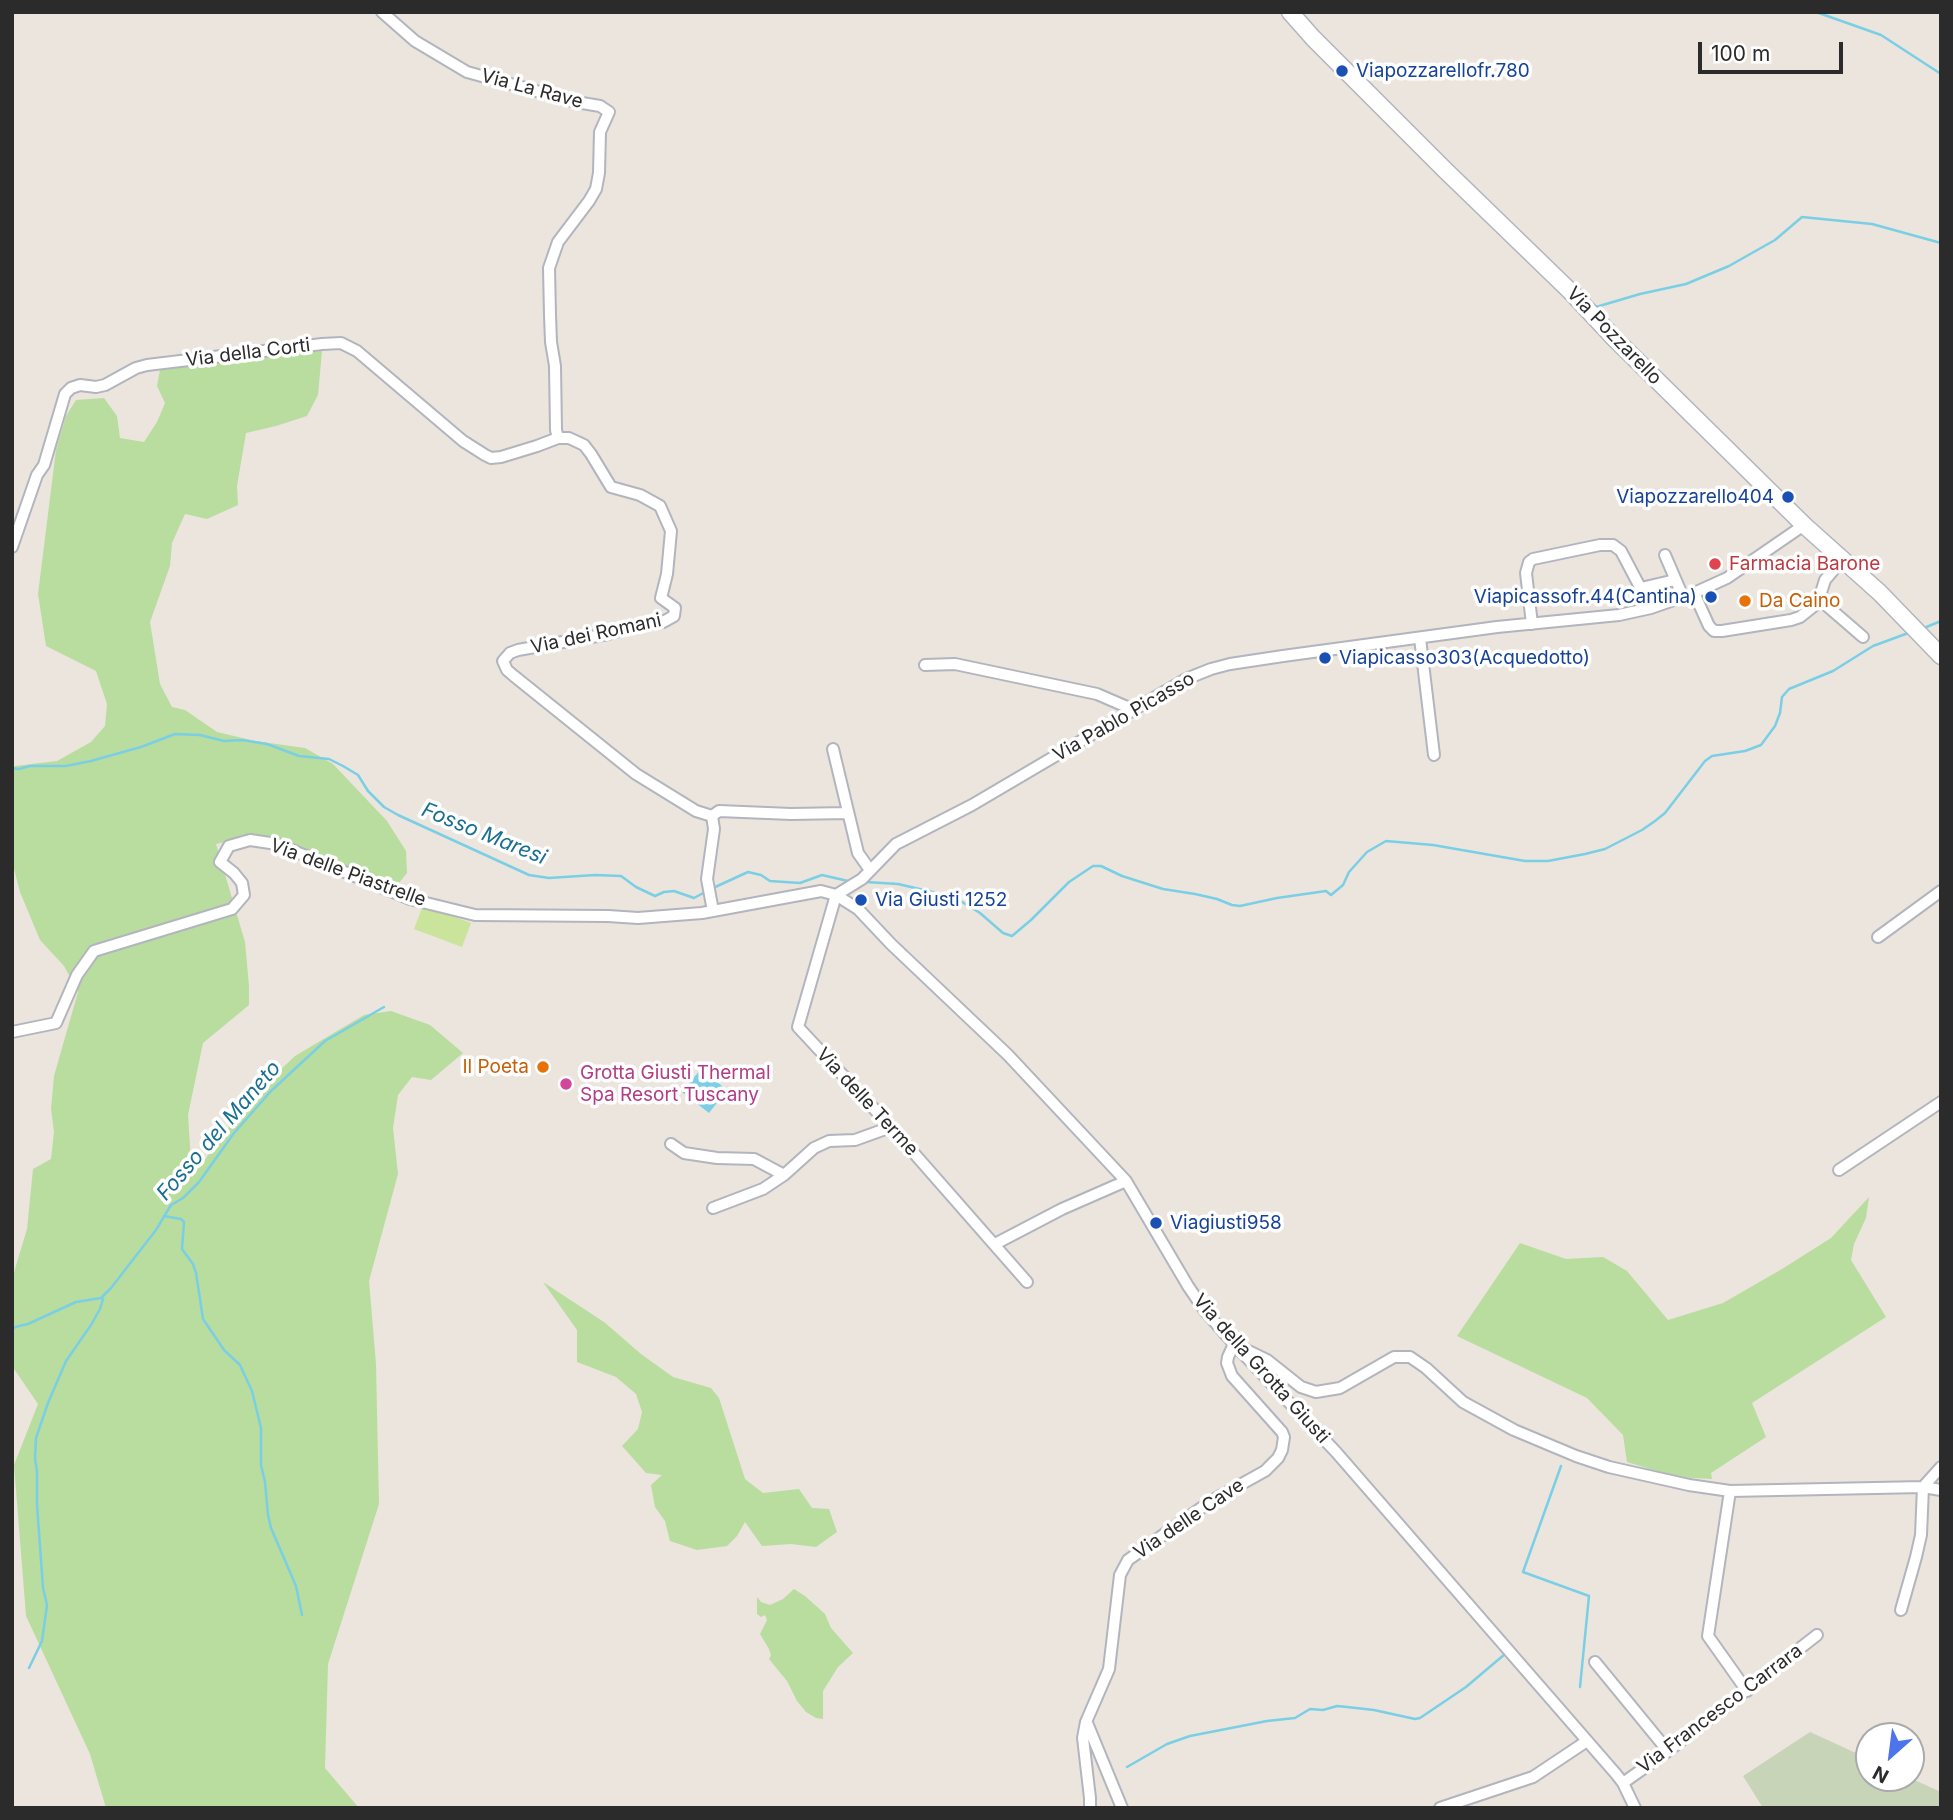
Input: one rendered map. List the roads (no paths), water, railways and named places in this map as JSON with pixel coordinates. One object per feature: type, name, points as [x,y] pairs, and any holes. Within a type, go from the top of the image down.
[{"type":"street","name":"Via La Rave","points":[[382,12],[415,41],[467,72],[600,106],[608,112],[600,132],[596,189],[558,242],[549,268],[558,438]]},
{"type":"street","name":"Via Pozzarello","points":[[1290,12],[1571,292],[1622,347],[1804,525],[1880,593],[1941,656]]},
{"type":"street","name":"Via della Corti","points":[[12,547],[37,475],[44,466],[65,394],[80,385],[105,385],[147,365],[341,343],[357,351],[454,433],[485,455],[501,457],[558,438]]},
{"type":"street","name":"Via dei Romani","points":[[558,438],[569,438],[584,445],[611,487],[640,495],[660,506],[671,531],[667,574],[661,598],[671,603],[676,612],[663,622],[517,650],[505,657],[504,666],[636,774],[696,811],[712,816]]},
{"type":"street","name":"Via Pablo Picasso","points":[[836,895],[861,878],[896,844],[972,805],[1186,679],[1211,669],[1230,664],[1420,638],[1619,615],[1651,608],[1727,578],[1804,525]]},
{"type":"street","points":[[1532,624],[1525,573],[1527,564],[1533,559],[1600,545],[1613,545],[1621,551],[1651,608]]},
{"type":"street","points":[[1665,555],[1683,597]]},
{"type":"street","points":[[1694,593],[1714,631],[1791,621],[1815,604],[1825,580],[1842,560]]},
{"type":"street","points":[[1641,588],[1675,580]]},
{"type":"street","points":[[1819,599],[1863,637]]},
{"type":"street","points":[[1420,638],[1434,755]]},
{"type":"street","points":[[925,665],[955,664],[1097,694],[1133,710]]},
{"type":"street","points":[[833,749],[858,853],[861,878]]},
{"type":"street","points":[[836,895],[821,891],[713,911],[706,879],[714,829],[712,816],[719,811],[847,813]]},
{"type":"street","name":"Via delle Piastrelle","points":[[12,1032],[56,1023],[77,975],[94,951],[232,909],[244,895],[242,883],[220,862],[229,846],[250,840],[277,844],[410,899],[475,915],[638,918],[713,911]]},
{"type":"street","points":[[1878,937],[1941,891]]},
{"type":"street","name":"Via della Grotta Giusti","points":[[836,895],[858,909],[1008,1055],[1126,1181],[1205,1311],[1336,1452],[1587,1741],[1623,1783],[1635,1808]]},
{"type":"street","name":"Via delle Terme","points":[[836,895],[798,1027],[891,1127],[1027,1282]]},
{"type":"street","points":[[1839,1170],[1941,1102]]},
{"type":"street","points":[[713,1208],[763,1189],[784,1175],[814,1148],[829,1141],[855,1140],[891,1127]]},
{"type":"street","points":[[671,1144],[684,1153],[717,1158],[754,1159],[784,1175]]},
{"type":"street","points":[[995,1244],[1062,1209],[1126,1181]]},
{"type":"street","points":[[1234,1345],[1267,1360],[1301,1387],[1316,1392],[1340,1388],[1394,1357],[1410,1357],[1463,1402],[1542,1443],[1609,1467],[1689,1485],[1730,1491],[1923,1487],[1941,1490]]},
{"type":"street","name":"Via delle Cave","points":[[1090,1808],[1083,1738],[1086,1722],[1109,1669],[1119,1575],[1128,1560],[1211,1500],[1265,1471],[1281,1454],[1284,1443],[1282,1432],[1238,1385],[1229,1369],[1228,1357],[1234,1345]]},
{"type":"street","points":[[1901,1610],[1921,1535],[1923,1487],[1941,1467]]},
{"type":"street","points":[[1730,1491],[1708,1636],[1747,1690]]},
{"type":"street","name":"Via Francesco Carrara","points":[[1623,1783],[1817,1635]]},
{"type":"street","points":[[1595,1662],[1668,1751]]},
{"type":"street","points":[[1086,1722],[1122,1808]]},
{"type":"street","points":[[1440,1808],[1533,1777],[1587,1741]]},
{"type":"water","points":[[701,1069],[727,1090],[709,1113],[682,1092]]},
{"type":"waterway","points":[[1816,12],[1881,35],[1941,74]]},
{"type":"waterway","points":[[1596,307],[1686,284],[1729,266],[1775,240],[1802,217],[1872,224],[1941,243]]},
{"type":"waterway","points":[[1924,628],[1941,621]]},
{"type":"waterway","points":[[866,882],[898,884],[954,897],[980,913],[1003,933],[1012,936],[1069,882],[1093,866],[1101,866],[1163,889],[1240,906],[1326,891],[1331,895],[1343,885],[1349,872],[1367,852],[1386,841],[1433,845],[1525,861],[1548,861],[1585,854],[1605,849],[1655,821],[1665,813],[1705,761],[1712,756],[1745,751],[1761,745],[1775,726],[1782,697],[1789,689],[1833,671],[1873,646],[1911,632]]},
{"type":"waterway","name":"Fosso Maresi","points":[[12,768],[66,766],[91,761],[175,734],[267,744],[299,756],[329,759],[358,775],[368,791],[384,807],[529,875],[549,878],[621,876],[655,896],[674,891],[694,898],[707,891]]},
{"type":"waterway","name":"Fosso Maresi","points":[[713,888],[748,872],[761,875],[770,881],[800,883],[822,875],[848,881]]},
{"type":"waterway","name":"Fosso del Maneto","points":[[12,1330],[76,1302],[101,1298],[156,1230],[171,1205],[183,1198],[199,1182],[234,1133],[271,1091],[325,1041],[384,1007]]},
{"type":"waterway","name":"Fosso del Maneto","points":[[164,1216],[184,1222],[182,1249],[196,1273],[203,1319],[224,1350],[240,1365],[252,1391],[261,1428],[261,1465],[268,1515],[296,1586],[302,1615]]},
{"type":"waterway","points":[[29,1668],[42,1641],[47,1605],[43,1588],[37,1505],[36,1438],[66,1361],[91,1325],[103,1299]]},
{"type":"waterway","points":[[1561,1466],[1523,1572],[1589,1596],[1580,1687]]},
{"type":"waterway","points":[[1127,1767],[1167,1744],[1190,1736],[1295,1718],[1310,1709],[1323,1710],[1337,1706],[1420,1718],[1466,1687],[1505,1654]]},
{"type":"place","name":"Viapozzarellofr.780","points":[[1342,71]]},
{"type":"place","name":"Viapozzarello404","points":[[1788,497]]},
{"type":"place","name":"Farmacia Barone","points":[[1715,564]]},
{"type":"place","name":"Viapicassofr.44(Cantina)","points":[[1711,597]]},
{"type":"place","name":"Da Caino","points":[[1745,601]]},
{"type":"place","name":"Viapicasso303(Acquedotto)","points":[[1325,658]]},
{"type":"place","name":"Via Giusti 1252","points":[[861,900]]},
{"type":"place","name":"Il Poeta","points":[[543,1067]]},
{"type":"place","name":"Grotta Giusti Thermal Spa Resort Tuscany","points":[[566,1084]]},
{"type":"place","name":"Viagiusti958","points":[[1156,1223]]}]
